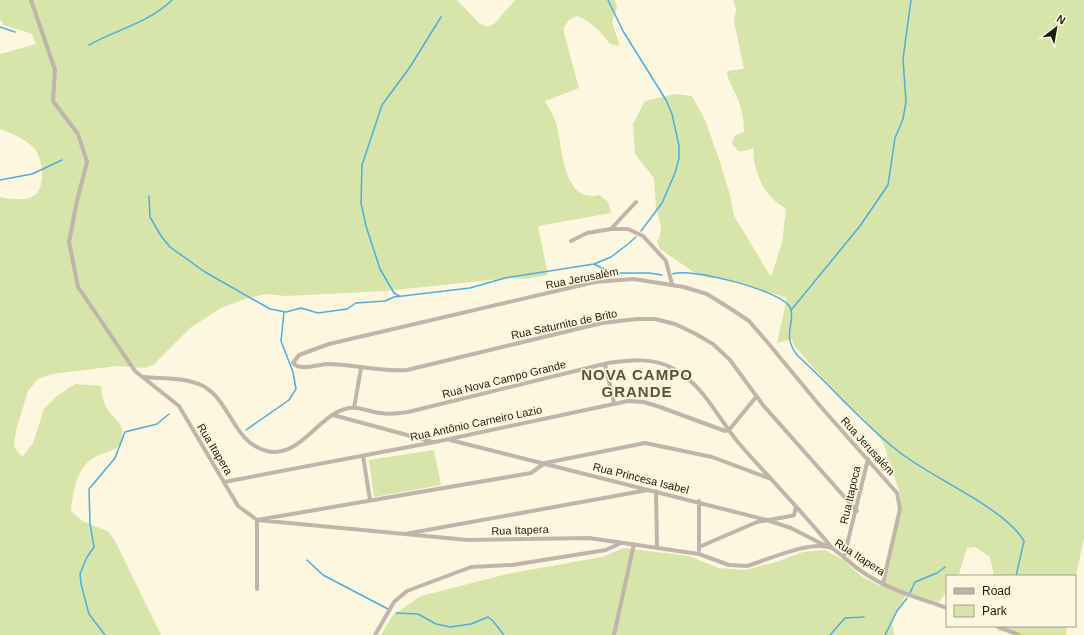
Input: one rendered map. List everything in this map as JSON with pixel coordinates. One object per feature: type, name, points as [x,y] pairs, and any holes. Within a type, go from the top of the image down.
[{"type":"street","name":"Rua Itapera","points":[[31,0],[55,70],[53,101],[78,134],[87,162],[69,242],[78,287],[135,371],[179,406],[238,506],[257,520],[399,535],[483,540],[589,538],[699,554],[729,565],[747,566],[807,548],[826,546],[832,548],[864,573],[884,584],[904,593],[946,608]]},
{"type":"street","points":[[612,229],[636,202]]},
{"type":"street","points":[[571,241],[587,233],[612,229],[628,229],[643,236],[666,261],[672,284]]},
{"type":"street","name":"Rua Jerusalém","points":[[293,363],[299,355],[329,344],[595,282],[634,279],[672,284],[707,294],[748,321],[897,493],[900,504],[884,584]]},
{"type":"street","name":"Rua Saturnito de Brito","points":[[293,363],[295,366],[300,367],[331,364],[384,370],[407,370],[602,323],[637,319],[655,319],[674,324],[694,333],[713,344],[730,360],[756,397],[857,511]]},
{"type":"street","name":"Rua Nova Campo Grande","points":[[143,377],[190,380],[202,386],[217,398],[247,440],[257,448],[268,452],[277,452],[286,450],[333,415],[344,409],[354,408],[391,414],[408,412],[605,364],[640,360],[657,362],[684,375],[711,402],[729,430],[832,548]]},
{"type":"street","points":[[605,364],[614,403]]},
{"type":"street","points":[[354,408],[361,368]]},
{"type":"street","points":[[729,430],[756,397]]},
{"type":"street","name":"Rua Antônio Carneiro Lazio","points":[[224,482],[435,442],[628,401],[644,402],[721,431],[729,430]]},
{"type":"street","points":[[333,415],[435,442]]},
{"type":"street","name":"Rua Princesa Isabel","points":[[448,439],[653,491],[699,501],[767,520],[791,528],[826,546]]},
{"type":"street","points":[[257,589],[257,520],[531,473],[545,463],[646,443],[712,457],[772,480]]},
{"type":"street","points":[[363,456],[370,500]]},
{"type":"street","name":"Rua Itapoca","points":[[844,557],[857,511],[868,459]]},
{"type":"street","points":[[399,535],[653,491],[658,547]]},
{"type":"street","points":[[699,501],[699,554]]},
{"type":"street","points":[[699,548],[757,522],[791,516],[795,512],[796,507]]},
{"type":"street","points":[[375,635],[394,602],[407,591],[471,567],[512,565],[606,550],[621,543]]},
{"type":"street","points":[[614,635],[634,544]]},
{"type":"street","points":[[998,627],[1018,635]]},
{"type":"green space","points":[[0,0],[457,0],[479,23],[487,27],[494,24],[515,0],[615,0],[617,7],[612,22],[620,46],[610,44],[595,27],[577,16],[569,20],[564,27],[564,33],[579,88],[545,101],[556,123],[566,171],[571,183],[578,191],[587,195],[600,195],[608,202],[611,213],[538,226],[548,275],[524,279],[509,278],[386,291],[286,296],[266,294],[248,298],[221,308],[190,328],[153,365],[145,368],[117,366],[52,374],[38,379],[28,391],[16,430],[14,447],[20,455],[23,456],[33,443],[44,409],[58,395],[75,384],[101,386],[103,400],[106,407],[122,428],[122,439],[121,443],[114,449],[93,458],[83,468],[74,489],[71,511],[84,522],[108,531],[115,541],[161,635],[0,635],[0,197],[24,199],[33,197],[39,190],[41,184],[42,170],[39,156],[32,146],[21,138],[0,129],[0,54],[36,44],[32,34],[4,25],[0,19]]},
{"type":"green space","points":[[733,0],[1084,0],[1084,538],[1076,575],[994,575],[990,557],[975,547],[967,548],[959,574],[946,575],[946,592],[939,602],[905,596],[892,622],[894,635],[381,635],[393,615],[421,596],[507,574],[602,557],[624,548],[689,556],[719,568],[745,570],[779,561],[803,552],[825,550],[843,560],[861,576],[880,586],[900,515],[900,494],[883,442],[863,418],[845,404],[793,344],[792,339],[777,343],[787,298],[724,278],[709,278],[695,273],[660,249],[657,241],[660,236],[661,226],[656,208],[654,178],[635,154],[633,124],[645,101],[675,94],[692,96],[705,120],[720,162],[730,195],[734,216],[771,277],[782,243],[786,209],[767,193],[760,181],[755,167],[753,153],[754,148],[740,151],[732,144],[734,136],[744,132],[741,110],[727,71],[744,69],[734,21],[736,9]]},
{"type":"green space","points":[[434,450],[441,485],[374,497],[369,460]]},
{"type":"green space","points":[[995,627],[1067,627],[1066,635],[1012,635],[1001,631],[1000,632]]},
{"type":"waterway","points":[[89,45],[143,20],[163,8],[172,0]]},
{"type":"waterway","points":[[608,0],[623,31],[666,100],[672,114],[679,146],[679,158],[675,173],[662,203],[641,231]]},
{"type":"waterway","points":[[792,309],[860,226],[888,185],[895,138],[903,119],[906,102],[903,59],[911,0]]},
{"type":"waterway","points":[[399,296],[394,293],[380,269],[366,226],[361,203],[362,165],[382,105],[410,67],[441,17]]},
{"type":"waterway","points":[[0,27],[15,32]]},
{"type":"waterway","points":[[0,180],[32,174],[62,160]]},
{"type":"waterway","points":[[149,196],[150,217],[161,236],[170,247],[205,272],[270,309],[286,312],[301,308],[318,313],[347,309],[356,303],[385,301],[394,297],[470,288],[505,278],[594,264],[611,257],[636,237]]},
{"type":"waterway","points":[[594,264],[611,273],[649,273],[662,275]]},
{"type":"waterway","points":[[673,274],[697,274],[735,282],[771,294],[790,307],[792,313],[789,335],[790,342],[798,356],[860,417],[898,451],[929,472],[966,493],[1001,516],[1014,528],[1024,541],[1016,575]]},
{"type":"waterway","points":[[246,430],[289,400],[296,389],[293,372],[281,341],[284,312]]},
{"type":"waterway","points":[[105,635],[89,614],[81,584],[80,574],[87,557],[94,547],[90,524],[89,489],[115,458],[125,432],[157,424],[169,414]]},
{"type":"waterway","points":[[307,560],[323,575],[388,609]]},
{"type":"waterway","points":[[910,593],[915,582],[937,573],[945,567]]},
{"type":"waterway","points":[[885,635],[897,611],[907,598]]},
{"type":"waterway","points":[[396,613],[418,614],[436,624],[450,627],[471,624],[488,617],[504,635]]},
{"type":"waterway","points":[[830,635],[845,618],[864,617]]},
{"type":"district","name":"NOVA CAMPO GRANDE","points":[[637,382]]}]
